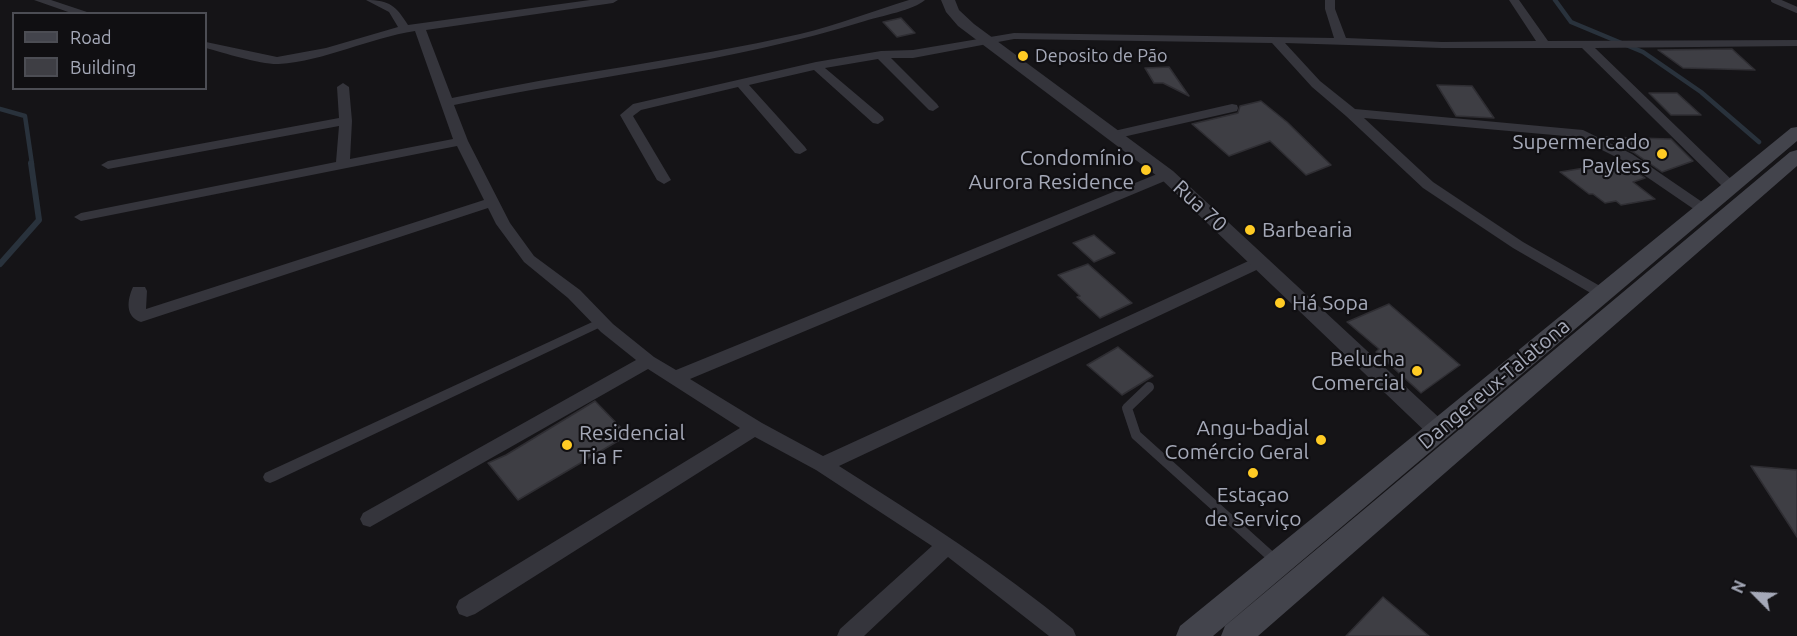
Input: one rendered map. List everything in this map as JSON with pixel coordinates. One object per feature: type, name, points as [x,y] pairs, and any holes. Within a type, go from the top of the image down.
[{"type":"main road","name":"Dangereux-Talatona","points":[[1191,636],[1797,132]]},
{"type":"main road","name":"Dangereux-Talatona","points":[[1236,636],[1797,156]]},
{"type":"street","points":[[39,0],[81,12]]},
{"type":"street","points":[[371,0],[393,10],[412,28],[448,103],[461,141],[503,224],[529,259],[574,294],[601,322],[648,361],[677,377],[755,428],[823,465],[946,545],[1027,604],[1065,636]]},
{"type":"street","points":[[207,45],[277,61],[328,51],[377,35],[412,28],[613,0]]},
{"type":"street","points":[[448,103],[520,87],[640,69],[806,36],[920,0]]},
{"type":"street","name":"Rua 70","points":[[948,0],[959,18],[986,40],[1167,176],[1438,430]]},
{"type":"street","points":[[1330,0],[1330,9],[1341,42]]},
{"type":"street","points":[[1514,0],[1544,44]]},
{"type":"street","points":[[664,180],[628,120],[627,115],[637,107],[816,66],[881,55],[913,54],[986,40],[1038,34],[1442,45],[1797,43]]},
{"type":"street","points":[[1276,40],[1316,84],[1351,112],[1437,191],[1518,244],[1601,294]]},
{"type":"street","points":[[1585,44],[1730,186]]},
{"type":"street","points":[[881,55],[933,107]]},
{"type":"street","points":[[816,66],[878,120]]},
{"type":"street","points":[[741,83],[800,150]]},
{"type":"street","points":[[343,87],[346,121],[343,166]]},
{"type":"street","points":[[1114,135],[1232,108]]},
{"type":"street","points":[[1351,112],[1578,133],[1602,142],[1653,172],[1703,209]]},
{"type":"street","points":[[108,165],[346,121]]},
{"type":"street","points":[[81,217],[461,141]]},
{"type":"street","points":[[677,377],[1167,176]]},
{"type":"street","points":[[139,291],[137,314],[141,316],[492,202]]},
{"type":"street","points":[[823,465],[988,387],[1134,323],[1260,262]]},
{"type":"street","points":[[270,477],[601,322]]},
{"type":"street","points":[[370,519],[648,361]]},
{"type":"street","points":[[467,607],[755,428]]},
{"type":"street","points":[[848,636],[946,545]]},
{"type":"lane","points":[[1774,0],[1797,10]]},
{"type":"lane","points":[[1149,387],[1127,408],[1136,435],[1278,563]]},
{"type":"building","points":[[901,18],[915,33],[897,37],[883,22]]},
{"type":"building","points":[[1732,49],[1755,70],[1683,68],[1658,50]]},
{"type":"building","points":[[1169,67],[1189,96],[1163,83],[1154,83],[1145,68]]},
{"type":"building","points":[[1437,85],[1472,86],[1494,118],[1456,116]]},
{"type":"building","points":[[1649,93],[1677,93],[1701,115],[1671,115]]},
{"type":"building","points":[[1261,101],[1287,122],[1331,165],[1306,175],[1270,141],[1229,156],[1192,124],[1238,113],[1240,106]]},
{"type":"building","points":[[1605,137],[1671,139],[1693,161],[1662,172],[1633,152]]},
{"type":"building","points":[[1621,162],[1645,178],[1633,182],[1655,199],[1621,205],[1616,201],[1605,203],[1560,172]]},
{"type":"building","points":[[1094,235],[1115,253],[1094,262],[1073,243]]},
{"type":"building","points":[[1088,264],[1132,303],[1100,318],[1058,275]]},
{"type":"building","points":[[1389,304],[1460,365],[1421,393],[1376,352],[1379,349],[1347,322]]},
{"type":"building","points":[[1118,347],[1153,376],[1122,395],[1087,365]]},
{"type":"building","name":"Residencial Tia F","points":[[595,401],[628,435],[518,500],[488,463],[506,455]]},
{"type":"building","points":[[1751,466],[1797,470],[1797,537]]},
{"type":"building","points":[[1383,597],[1429,636],[1346,636]]},
{"type":"waterway","points":[[1555,0],[1571,22],[1643,52],[1701,92],[1759,142]]},
{"type":"waterway","points":[[0,109],[25,116],[32,164]]},
{"type":"waterway","points":[[0,264],[39,220],[31,163]]},
{"type":"place","name":"Deposito de Pão","points":[[1023,56]]},
{"type":"place","name":"Supermercado Payless","points":[[1662,154]]},
{"type":"place","name":"Condomínio Aurora Residence","points":[[1146,170]]},
{"type":"place","name":"Barbearia","points":[[1250,230]]},
{"type":"place","name":"Há Sopa","points":[[1280,303]]},
{"type":"place","name":"Belucha Comercial","points":[[1417,371]]},
{"type":"place","name":"Angu-badjal Comércio Geral","points":[[1321,440]]},
{"type":"place","name":"Residencial Tia F","points":[[567,445]]},
{"type":"place","name":"Estaçao de Serviço","points":[[1253,473]]}]
